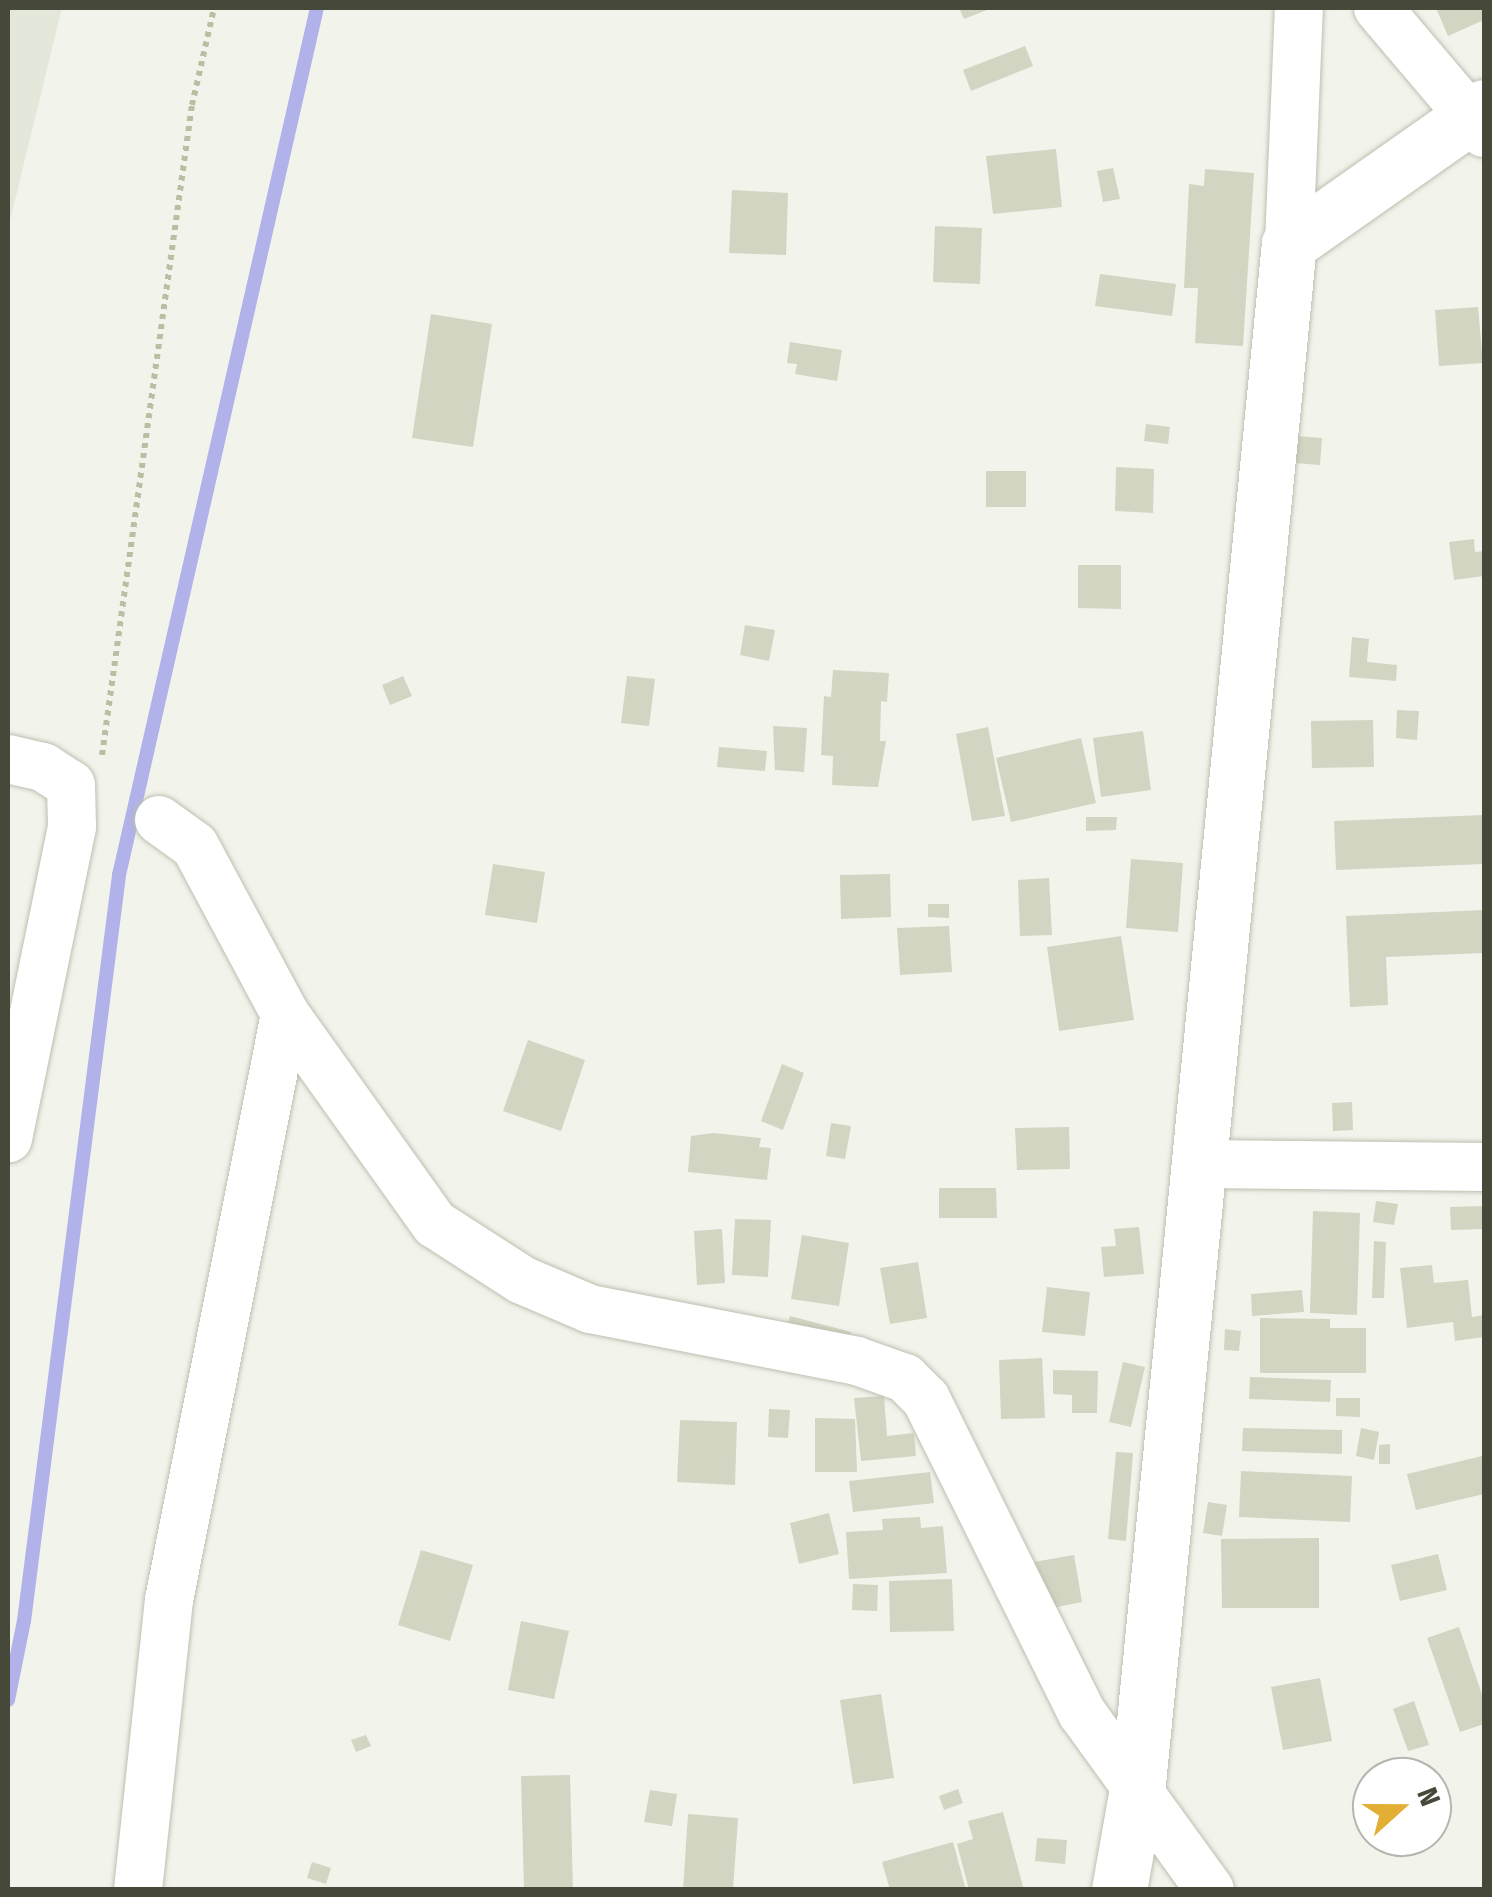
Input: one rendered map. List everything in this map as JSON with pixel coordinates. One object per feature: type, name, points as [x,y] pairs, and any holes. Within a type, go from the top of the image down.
[{"type":"street","points":[[1119,1890],[1138,1783],[1200,1164],[1288,244],[1300,8]]},
{"type":"street","points":[[1288,244],[1480,119],[1378,8]]},
{"type":"street","points":[[8,759],[43,767],[71,785],[72,827],[8,1138]]},
{"type":"street","points":[[160,820],[195,846],[285,1014],[435,1224],[522,1280],[590,1310],[857,1361],[905,1378],[926,1398],[1082,1713],[1138,1783],[1210,1890]]},
{"type":"street","points":[[138,1890],[169,1600],[285,1014]]},
{"type":"street","points":[[1200,1164],[1484,1167]]},
{"type":"path","points":[[71,785],[106,751],[192,105],[214,8]]},
{"type":"shaded area","points":[[8,8],[62,8],[8,229]]},
{"type":"building","points":[[959,8],[992,8],[964,19]]},
{"type":"building","points":[[1436,8],[1484,8],[1484,20],[1448,36]]},
{"type":"building","points":[[1025,46],[1033,66],[971,91],[963,70]]},
{"type":"building","points":[[1056,149],[1062,207],[993,214],[986,156]]},
{"type":"building","points":[[1113,168],[1120,199],[1103,202],[1097,171]]},
{"type":"building","points":[[1205,169],[1254,173],[1243,346],[1195,343],[1198,288],[1184,288],[1189,184],[1204,186]]},
{"type":"building","points":[[732,190],[788,193],[786,255],[729,253]]},
{"type":"building","points":[[935,226],[982,228],[980,284],[933,282]]},
{"type":"building","points":[[1100,274],[1176,284],[1172,316],[1095,306]]},
{"type":"building","points":[[1478,307],[1483,363],[1439,366],[1435,310]]},
{"type":"building","points":[[431,314],[492,324],[473,447],[412,438]]},
{"type":"building","points":[[790,342],[842,350],[837,381],[795,374],[797,364],[787,363]]},
{"type":"building","points":[[1146,424],[1170,427],[1168,444],[1144,441]]},
{"type":"building","points":[[1295,436],[1322,438],[1320,465],[1294,463]]},
{"type":"building","points":[[1116,467],[1154,469],[1153,513],[1115,511]]},
{"type":"building","points":[[986,471],[1026,471],[1026,507],[986,507]]},
{"type":"building","points":[[1474,539],[1475,552],[1484,551],[1484,576],[1454,580],[1449,542]]},
{"type":"building","points":[[1078,565],[1121,565],[1121,609],[1078,608]]},
{"type":"building","points":[[745,625],[775,630],[769,661],[740,655]]},
{"type":"building","points":[[1352,637],[1369,639],[1367,662],[1397,665],[1396,681],[1349,677]]},
{"type":"building","points":[[833,670],[889,673],[887,702],[881,701],[880,741],[886,741],[878,787],[832,785],[833,756],[821,755],[824,696],[831,697]]},
{"type":"building","points":[[403,676],[412,696],[390,705],[382,685]]},
{"type":"building","points":[[627,676],[655,679],[649,726],[621,723]]},
{"type":"building","points":[[1397,710],[1419,711],[1417,740],[1396,738]]},
{"type":"building","points":[[1373,720],[1374,767],[1312,768],[1311,721]]},
{"type":"building","points":[[773,726],[807,728],[804,772],[775,770]]},
{"type":"building","points":[[988,727],[1005,816],[972,821],[956,734]]},
{"type":"building","points":[[1143,731],[1151,790],[1101,797],[1093,738]]},
{"type":"building","points":[[1081,738],[1096,803],[1011,822],[996,758]]},
{"type":"building","points":[[719,747],[767,751],[765,771],[717,767]]},
{"type":"building","points":[[1484,815],[1484,864],[1336,870],[1334,821]]},
{"type":"building","points":[[1086,817],[1117,817],[1116,830],[1086,831]]},
{"type":"building","points":[[1131,859],[1183,863],[1178,932],[1126,928]]},
{"type":"building","points":[[493,864],[545,872],[537,923],[485,915]]},
{"type":"building","points":[[890,874],[891,917],[841,919],[840,875]]},
{"type":"building","points":[[1049,878],[1052,935],[1020,936],[1018,880]]},
{"type":"building","points":[[928,904],[949,904],[949,918],[928,917]]},
{"type":"building","points":[[1484,910],[1484,953],[1386,957],[1388,1005],[1350,1007],[1346,916]]},
{"type":"building","points":[[949,926],[952,972],[900,975],[897,928]]},
{"type":"building","points":[[1121,936],[1134,1020],[1059,1031],[1047,947]]},
{"type":"building","points":[[528,1040],[585,1060],[561,1131],[503,1111]]},
{"type":"building","points":[[782,1064],[804,1073],[783,1130],[761,1121]]},
{"type":"building","points":[[1352,1102],[1353,1130],[1333,1131],[1332,1103]]},
{"type":"building","points":[[831,1123],[851,1126],[845,1159],[826,1156]]},
{"type":"building","points":[[1069,1127],[1070,1169],[1017,1170],[1015,1128]]},
{"type":"building","points":[[713,1133],[761,1138],[759,1147],[771,1148],[767,1180],[688,1172],[691,1136]]},
{"type":"building","points":[[939,1188],[996,1188],[997,1218],[939,1218]]},
{"type":"building","points":[[1376,1201],[1398,1204],[1394,1225],[1373,1222]]},
{"type":"building","points":[[1484,1206],[1484,1229],[1451,1230],[1450,1207]]},
{"type":"building","points":[[1313,1211],[1360,1213],[1357,1315],[1310,1313]]},
{"type":"building","points":[[735,1219],[771,1220],[768,1277],[732,1275]]},
{"type":"building","points":[[1139,1227],[1144,1274],[1104,1277],[1101,1247],[1116,1246],[1114,1229]]},
{"type":"building","points":[[722,1229],[725,1283],[697,1285],[694,1231]]},
{"type":"building","points":[[802,1235],[849,1243],[839,1306],[791,1299]]},
{"type":"building","points":[[1374,1241],[1386,1242],[1384,1298],[1372,1298]]},
{"type":"building","points":[[918,1262],[927,1318],[890,1324],[880,1268]]},
{"type":"building","points":[[1432,1265],[1434,1283],[1468,1280],[1472,1317],[1484,1315],[1484,1337],[1455,1341],[1453,1322],[1407,1328],[1400,1268]]},
{"type":"building","points":[[1047,1287],[1090,1292],[1085,1336],[1042,1332]]},
{"type":"building","points":[[1302,1290],[1304,1312],[1252,1316],[1251,1294]]},
{"type":"building","points":[[790,1316],[851,1332],[846,1353],[784,1337]]},
{"type":"building","points":[[1260,1318],[1330,1319],[1330,1328],[1366,1328],[1366,1373],[1260,1373]]},
{"type":"building","points":[[1225,1329],[1241,1331],[1239,1351],[1224,1350]]},
{"type":"building","points":[[1042,1358],[1045,1418],[1001,1419],[999,1360]]},
{"type":"building","points":[[1123,1362],[1145,1367],[1131,1427],[1109,1422]]},
{"type":"building","points":[[1053,1370],[1098,1371],[1097,1413],[1072,1413],[1072,1395],[1053,1394]]},
{"type":"building","points":[[1250,1377],[1331,1380],[1330,1402],[1249,1399]]},
{"type":"building","points":[[884,1396],[887,1436],[914,1433],[916,1456],[861,1461],[854,1398]]},
{"type":"building","points":[[1336,1398],[1360,1398],[1360,1417],[1336,1416]]},
{"type":"building","points":[[769,1409],[790,1410],[788,1438],[768,1437]]},
{"type":"building","points":[[815,1418],[855,1419],[857,1472],[815,1472]]},
{"type":"building","points":[[680,1420],[737,1422],[735,1485],[677,1482]]},
{"type":"building","points":[[1243,1428],[1342,1430],[1342,1454],[1242,1451]]},
{"type":"building","points":[[1361,1428],[1379,1432],[1374,1460],[1356,1456]]},
{"type":"building","points":[[1390,1444],[1390,1464],[1379,1464],[1379,1445]]},
{"type":"building","points":[[1116,1452],[1133,1453],[1126,1541],[1108,1539]]},
{"type":"building","points":[[1482,1456],[1484,1494],[1416,1510],[1407,1474]]},
{"type":"building","points":[[1241,1471],[1352,1476],[1350,1522],[1239,1517]]},
{"type":"building","points":[[930,1472],[934,1503],[853,1512],[849,1481]]},
{"type":"building","points":[[1208,1502],[1227,1505],[1222,1536],[1203,1533]]},
{"type":"building","points":[[829,1513],[839,1554],[799,1564],[790,1523]]},
{"type":"building","points":[[920,1517],[921,1528],[943,1526],[947,1573],[849,1579],[846,1532],[883,1530],[882,1519]]},
{"type":"building","points":[[1319,1538],[1319,1608],[1222,1608],[1221,1539]]},
{"type":"building","points":[[421,1550],[473,1565],[450,1641],[398,1625]]},
{"type":"building","points":[[1438,1554],[1447,1590],[1400,1601],[1391,1565]]},
{"type":"building","points":[[1074,1555],[1082,1602],[1037,1611],[1028,1563]]},
{"type":"building","points":[[952,1579],[954,1631],[890,1632],[889,1581]]},
{"type":"building","points":[[853,1584],[878,1585],[877,1611],[852,1610]]},
{"type":"building","points":[[521,1621],[569,1631],[554,1699],[508,1690]]},
{"type":"building","points":[[1459,1627],[1484,1700],[1484,1724],[1460,1732],[1427,1638]]},
{"type":"building","points":[[1320,1678],[1332,1741],[1283,1750],[1271,1687]]},
{"type":"building","points":[[881,1694],[894,1778],[853,1784],[840,1700]]},
{"type":"building","points":[[1414,1701],[1429,1745],[1408,1751],[1393,1709]]},
{"type":"building","points":[[366,1735],[371,1746],[356,1752],[351,1740]]},
{"type":"building","points":[[570,1775],[573,1890],[524,1890],[521,1776]]},
{"type":"building","points":[[958,1789],[963,1803],[944,1810],[939,1796]]},
{"type":"building","points":[[650,1790],[677,1794],[672,1826],[644,1822]]},
{"type":"building","points":[[1003,1812],[1024,1890],[969,1890],[957,1844],[973,1839],[968,1821]]},
{"type":"building","points":[[688,1814],[738,1818],[733,1890],[683,1890]]},
{"type":"building","points":[[1037,1838],[1067,1840],[1065,1864],[1035,1861]]},
{"type":"building","points":[[953,1842],[966,1890],[890,1890],[882,1862]]},
{"type":"building","points":[[312,1862],[331,1868],[326,1884],[307,1878]]},
{"type":"waterway","points":[[8,1700],[24,1621],[119,875],[317,8]]}]
